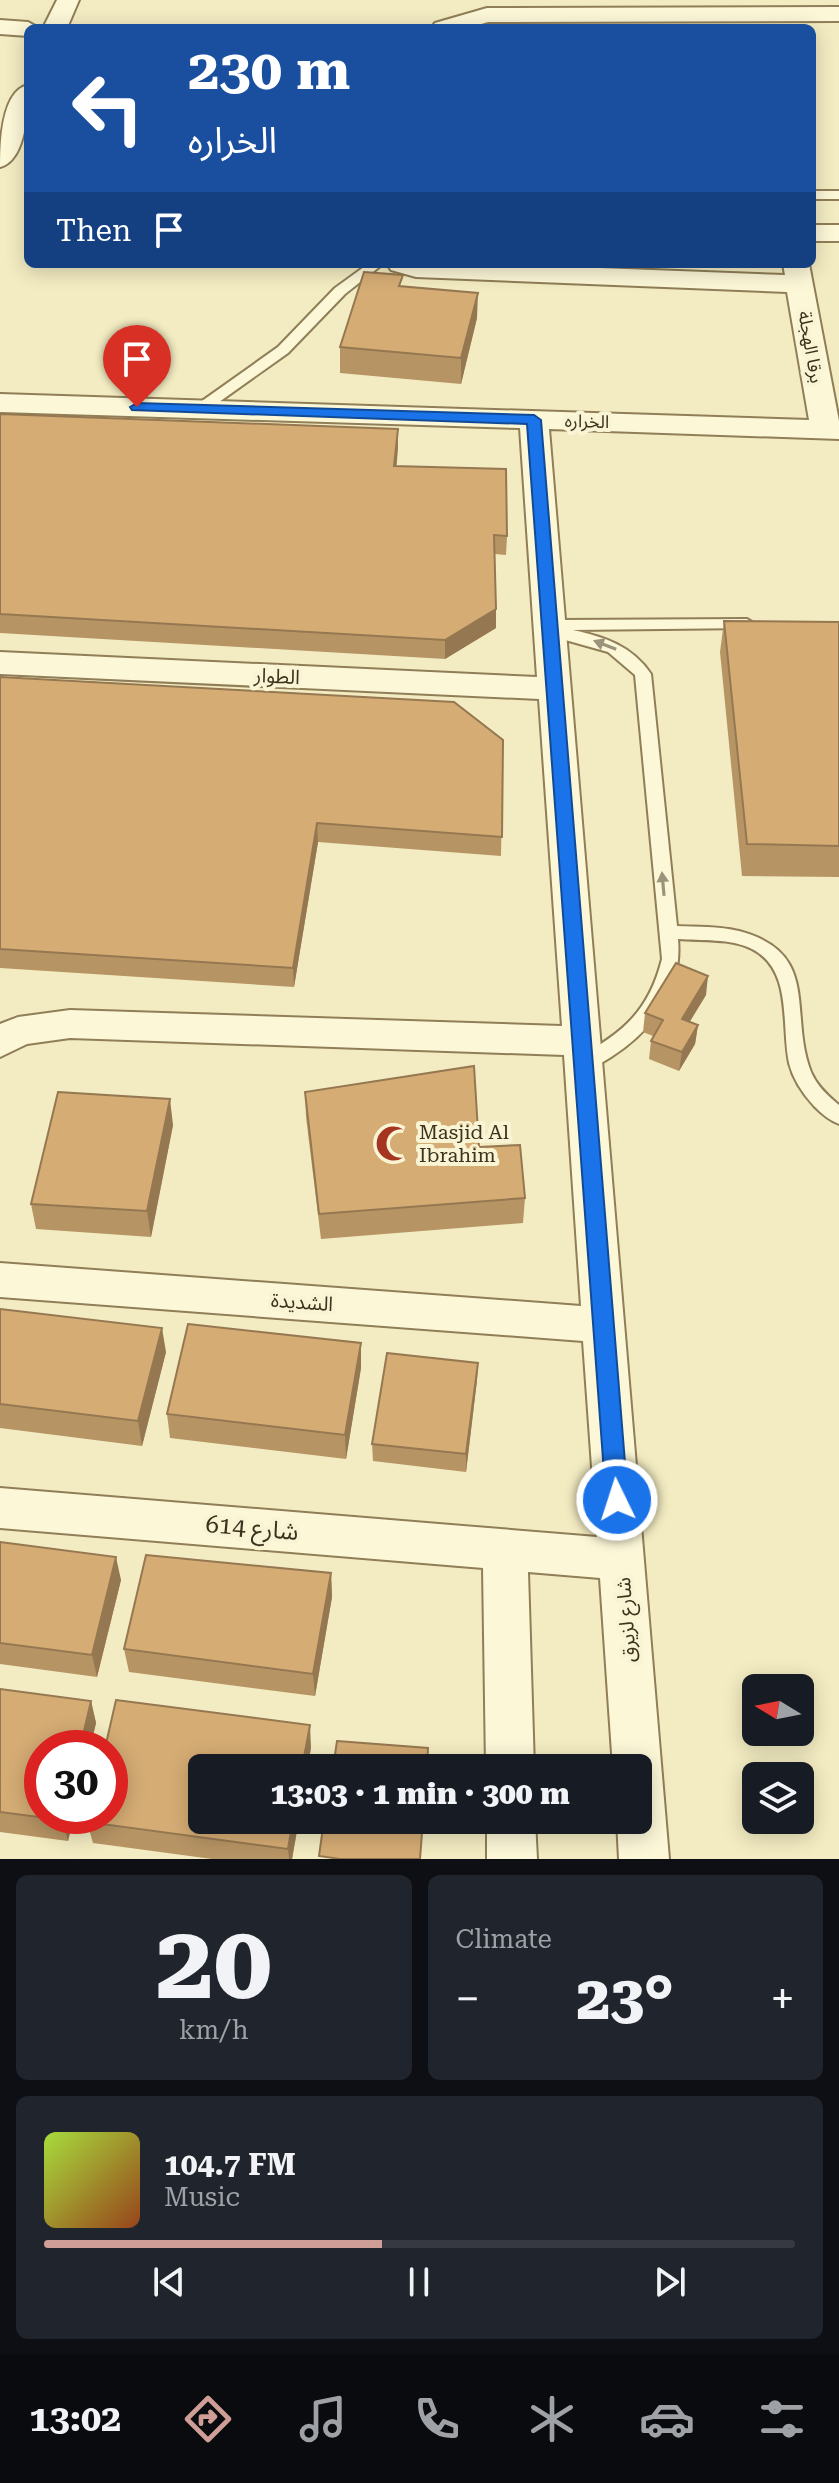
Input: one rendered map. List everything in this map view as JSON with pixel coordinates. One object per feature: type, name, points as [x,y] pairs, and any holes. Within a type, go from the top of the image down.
[{"type":"street","points":[[57,24],[68,0]]},
{"type":"street","points":[[457,24],[487,15],[558,7],[752,21],[810,7],[839,14]]},
{"type":"street","points":[[0,27],[24,29]]},
{"type":"street","points":[[0,159],[24,102]]},
{"type":"street","points":[[816,233],[839,233]]},
{"type":"street","points":[[413,268],[798,274]]},
{"type":"street","name":"برقا الهجلة","points":[[798,274],[832,429]]},
{"type":"street","name":"الخراره","points":[[9,407],[200,409],[832,429]]},
{"type":"street","name":"شارع لزيرق","points":[[534,420],[636,1754]]},
{"type":"street","name":"الطوار","points":[[0,663],[555,689]]},
{"type":"street","points":[[0,1043],[18,1031],[70,1024],[583,1052]]},
{"type":"street","name":"الشديدة","points":[[0,1280],[604,1325]]},
{"type":"street","name":"شارع 614","points":[[0,1508],[622,1559]]},
{"type":"street","points":[[505,1549],[510,1754]]},
{"type":"street","points":[[511,1834],[512,1859]]},
{"type":"street","points":[[642,1834],[644,1859]]},
{"type":"lane","points":[[816,195],[839,195]]},
{"type":"lane","points":[[200,409],[283,350],[340,291],[371,268]]},
{"type":"lane","points":[[550,627],[763,624]]},
{"type":"lane","points":[[550,627],[612,647],[636,663],[643,674],[671,959],[667,982],[657,1004],[624,1039],[583,1052]]},
{"type":"lane","points":[[668,932],[736,937],[773,955],[790,981],[799,1063],[806,1081],[819,1099],[839,1116]]},
{"type":"building","points":[[364,272],[403,275],[399,286],[478,293],[461,358],[340,347]]},
{"type":"building","points":[[0,414],[398,429],[394,466],[506,469],[507,536],[494,535],[496,609],[445,640],[0,614]]},
{"type":"building","points":[[724,621],[839,622],[839,846],[747,844]]},
{"type":"building","points":[[0,677],[454,702],[503,740],[502,837],[317,823],[293,968],[0,949]]},
{"type":"building","points":[[676,963],[708,976],[682,1019],[698,1025],[682,1052],[651,1041],[663,1020],[645,1013]]},
{"type":"building","name":"Masjid Al Ibrahim","points":[[474,1066],[479,1147],[520,1145],[525,1198],[319,1214],[305,1092]]},
{"type":"building","points":[[58,1092],[170,1099],[147,1211],[31,1204]]},
{"type":"building","points":[[0,1309],[162,1328],[138,1421],[0,1404]]},
{"type":"building","points":[[188,1324],[361,1343],[345,1435],[167,1414]]},
{"type":"building","points":[[387,1353],[478,1363],[466,1454],[372,1444]]},
{"type":"building","points":[[0,1542],[116,1557],[92,1655],[0,1643]]},
{"type":"building","points":[[146,1555],[331,1573],[313,1674],[124,1649]]},
{"type":"building","points":[[0,1689],[91,1701],[84,1730],[24,1730],[24,1815],[0,1812]]},
{"type":"building","points":[[116,1700],[310,1725],[305,1754],[188,1754],[188,1834],[291,1834],[288,1849],[128,1828],[128,1730],[109,1730]]},
{"type":"building","points":[[337,1741],[428,1748],[428,1754],[335,1754]]},
{"type":"building","points":[[322,1834],[422,1834],[420,1859],[319,1856]]},
{"type":"place","name":"Masjid Al Ibrahim","points":[[393,1144]]},
{"type":"route","points":[[137,407],[534,420],[617,1500]]}]
